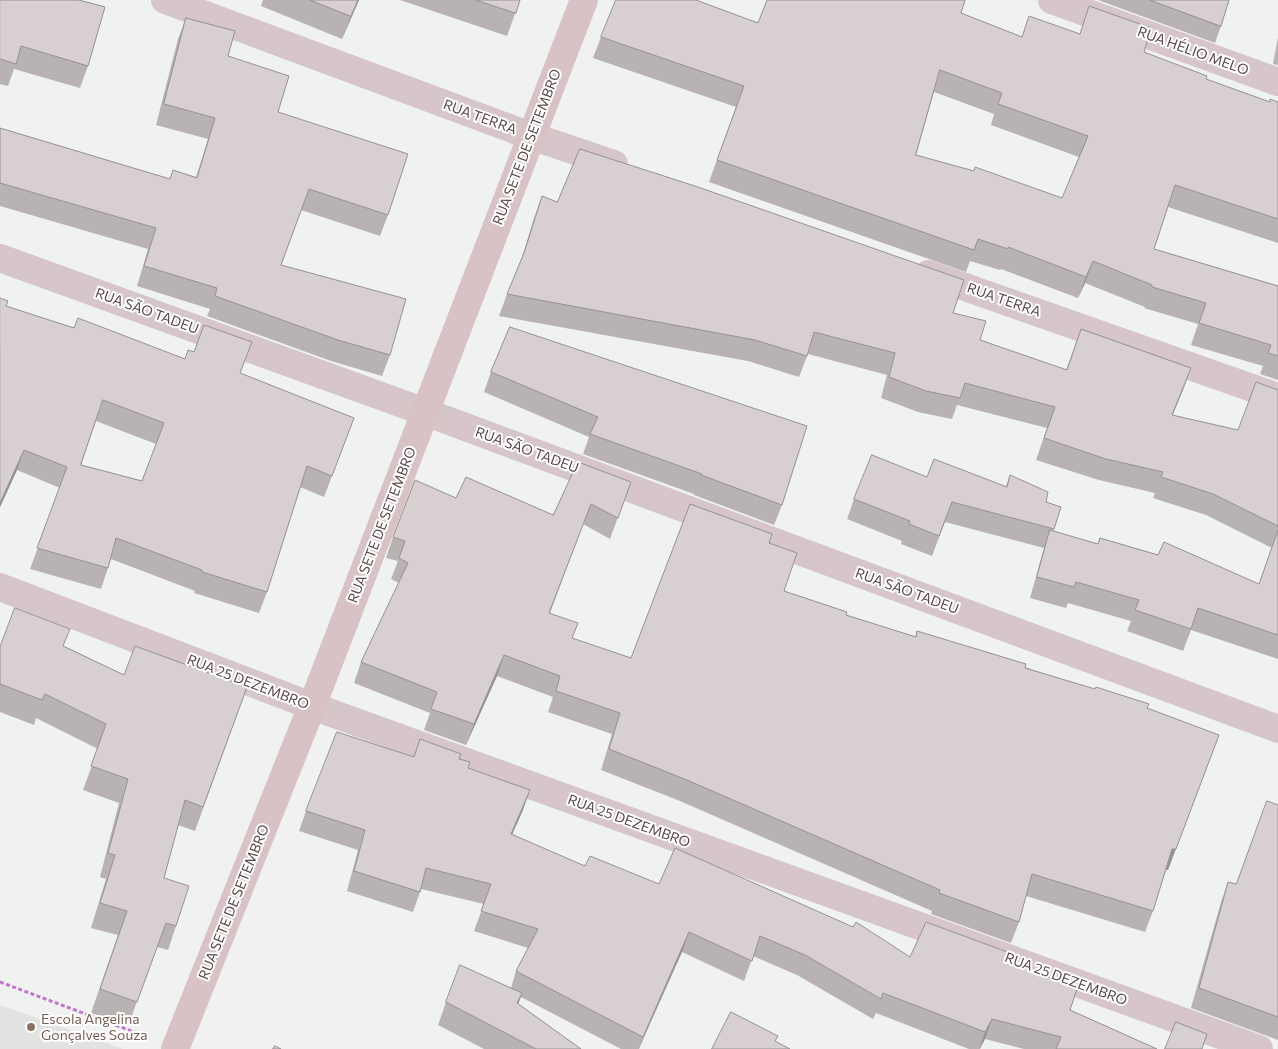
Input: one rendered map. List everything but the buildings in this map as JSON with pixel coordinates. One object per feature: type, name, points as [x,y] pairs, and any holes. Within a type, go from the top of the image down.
[{"type":"street","name":"RUA TERRA","points":[[165,0],[531,136],[635,172]]},
{"type":"street","name":"RUA SETE DE SETEMBRO","points":[[176,1048],[312,706],[584,0]]},
{"type":"street","name":"RUA HÉLIO MELO","points":[[1052,0],[1278,82]]},
{"type":"street","name":"RUA SÃO TADEU","points":[[0,258],[425,412],[1278,729]]},
{"type":"street","name":"RUA TERRA","points":[[908,267],[1278,397]]},
{"type":"street","name":"RUA 25 DEZEMBRO","points":[[0,587],[312,706],[1259,1049]]},
{"type":"path","points":[[0,982],[176,1048]]},
{"type":"shaded area","name":"Escola Angelina Gonçalves Souza","points":[[0,1005],[123,1049],[0,1049]]},
{"type":"place","name":"Escola Angelina Gonçalves Souza","points":[[31,1027]]}]
